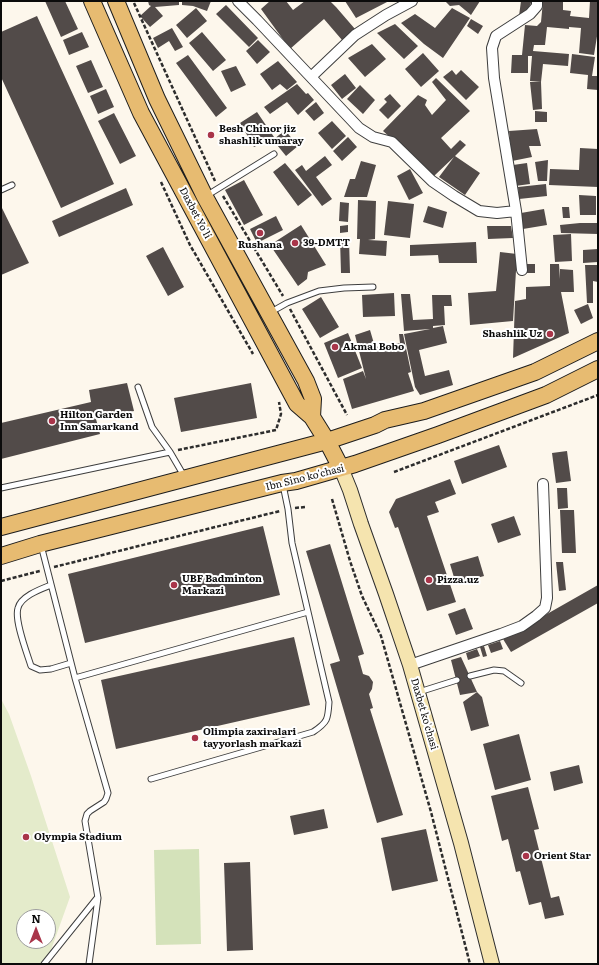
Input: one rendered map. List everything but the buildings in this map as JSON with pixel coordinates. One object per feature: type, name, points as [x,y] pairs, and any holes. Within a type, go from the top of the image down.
[{"type":"main road","name":"Daxbet Yo'li","points":[[92,1],[141,112],[297,404],[312,417],[341,468]]},
{"type":"main road","name":"Daxbet Yo'li","points":[[116,1],[157,99],[212,193],[269,313],[306,381],[313,399],[312,417]]},
{"type":"main road","points":[[1,527],[327,441],[375,425],[385,420],[424,411],[535,372],[598,341]]},
{"type":"main road","name":"Ibn Sino ko'chasi","points":[[1,556],[40,544],[282,483],[296,481],[341,468],[438,435],[546,395],[598,369]]},
{"type":"main road","name":"Daxbet ko'chasi","points":[[341,468],[386,594],[418,692],[461,843],[492,964]]},
{"type":"street","points":[[238,1],[359,128],[373,137],[392,142],[432,181],[479,211],[497,213],[516,211]]},
{"type":"street","points":[[311,77],[355,35],[386,15],[412,1]]},
{"type":"street","points":[[522,270],[516,211],[494,78],[492,48],[496,36],[530,14],[537,6],[538,1]]},
{"type":"street","points":[[410,666],[522,626],[545,608],[547,598],[543,484]]},
{"type":"lane","points":[[212,193],[274,154]]},
{"type":"lane","points":[[1,190],[12,185]]},
{"type":"lane","points":[[269,313],[287,303],[319,291],[373,287]]},
{"type":"lane","points":[[138,387],[152,426],[186,478]]},
{"type":"lane","points":[[1,488],[170,452]]},
{"type":"lane","points":[[151,779],[313,732],[324,725],[328,717],[329,702],[292,543],[288,509],[282,483]]},
{"type":"lane","points":[[40,544],[75,678],[108,793],[104,802],[87,814],[85,821],[98,898],[89,964]]},
{"type":"lane","points":[[51,585],[36,591],[24,599],[18,608],[17,621],[31,666],[40,670],[51,669],[71,663]]},
{"type":"lane","points":[[75,678],[308,612]]},
{"type":"lane","points":[[470,676],[494,670],[504,671],[521,683]]},
{"type":"lane","points":[[418,692],[456,680]]},
{"type":"lane","points":[[44,964],[98,898]]},
{"type":"path","points":[[133,1],[212,193],[287,303],[346,415]]},
{"type":"path","points":[[394,472],[598,395]]},
{"type":"path","points":[[170,452],[276,430]]},
{"type":"path","points":[[332,499],[362,596],[381,636],[431,812],[470,964]]},
{"type":"path","points":[[1,581],[288,509],[304,507]]},
{"type":"green space","name":"Olympia Stadium","points":[[1,699],[9,714],[31,776],[70,897],[56,936],[56,909],[16,909],[16,949],[51,949],[47,961],[44,964],[1,964]]},
{"type":"green space","points":[[199,849],[201,944],[156,945],[154,850]]},
{"type":"place","name":"Besh Chinor jiz shashlik umaray","points":[[211,135]]},
{"type":"place","name":"Rushana","points":[[260,233]]},
{"type":"place","name":"39-DMTT","points":[[295,243]]},
{"type":"place","name":"Shashlik Uz","points":[[550,334]]},
{"type":"place","name":"Akmal Bobo","points":[[335,347]]},
{"type":"place","name":"Hilton Garden Inn Samarkand","points":[[52,421]]},
{"type":"place","name":"Pizza.uz","points":[[429,580]]},
{"type":"place","name":"UBF Badminton Markazi","points":[[174,585]]},
{"type":"place","name":"Olimpia zaxiralari tayyorlash markazi","points":[[195,738]]},
{"type":"place","name":"Olympia Stadium","points":[[26,837]]},
{"type":"place","name":"Orient Star","points":[[526,856]]}]
